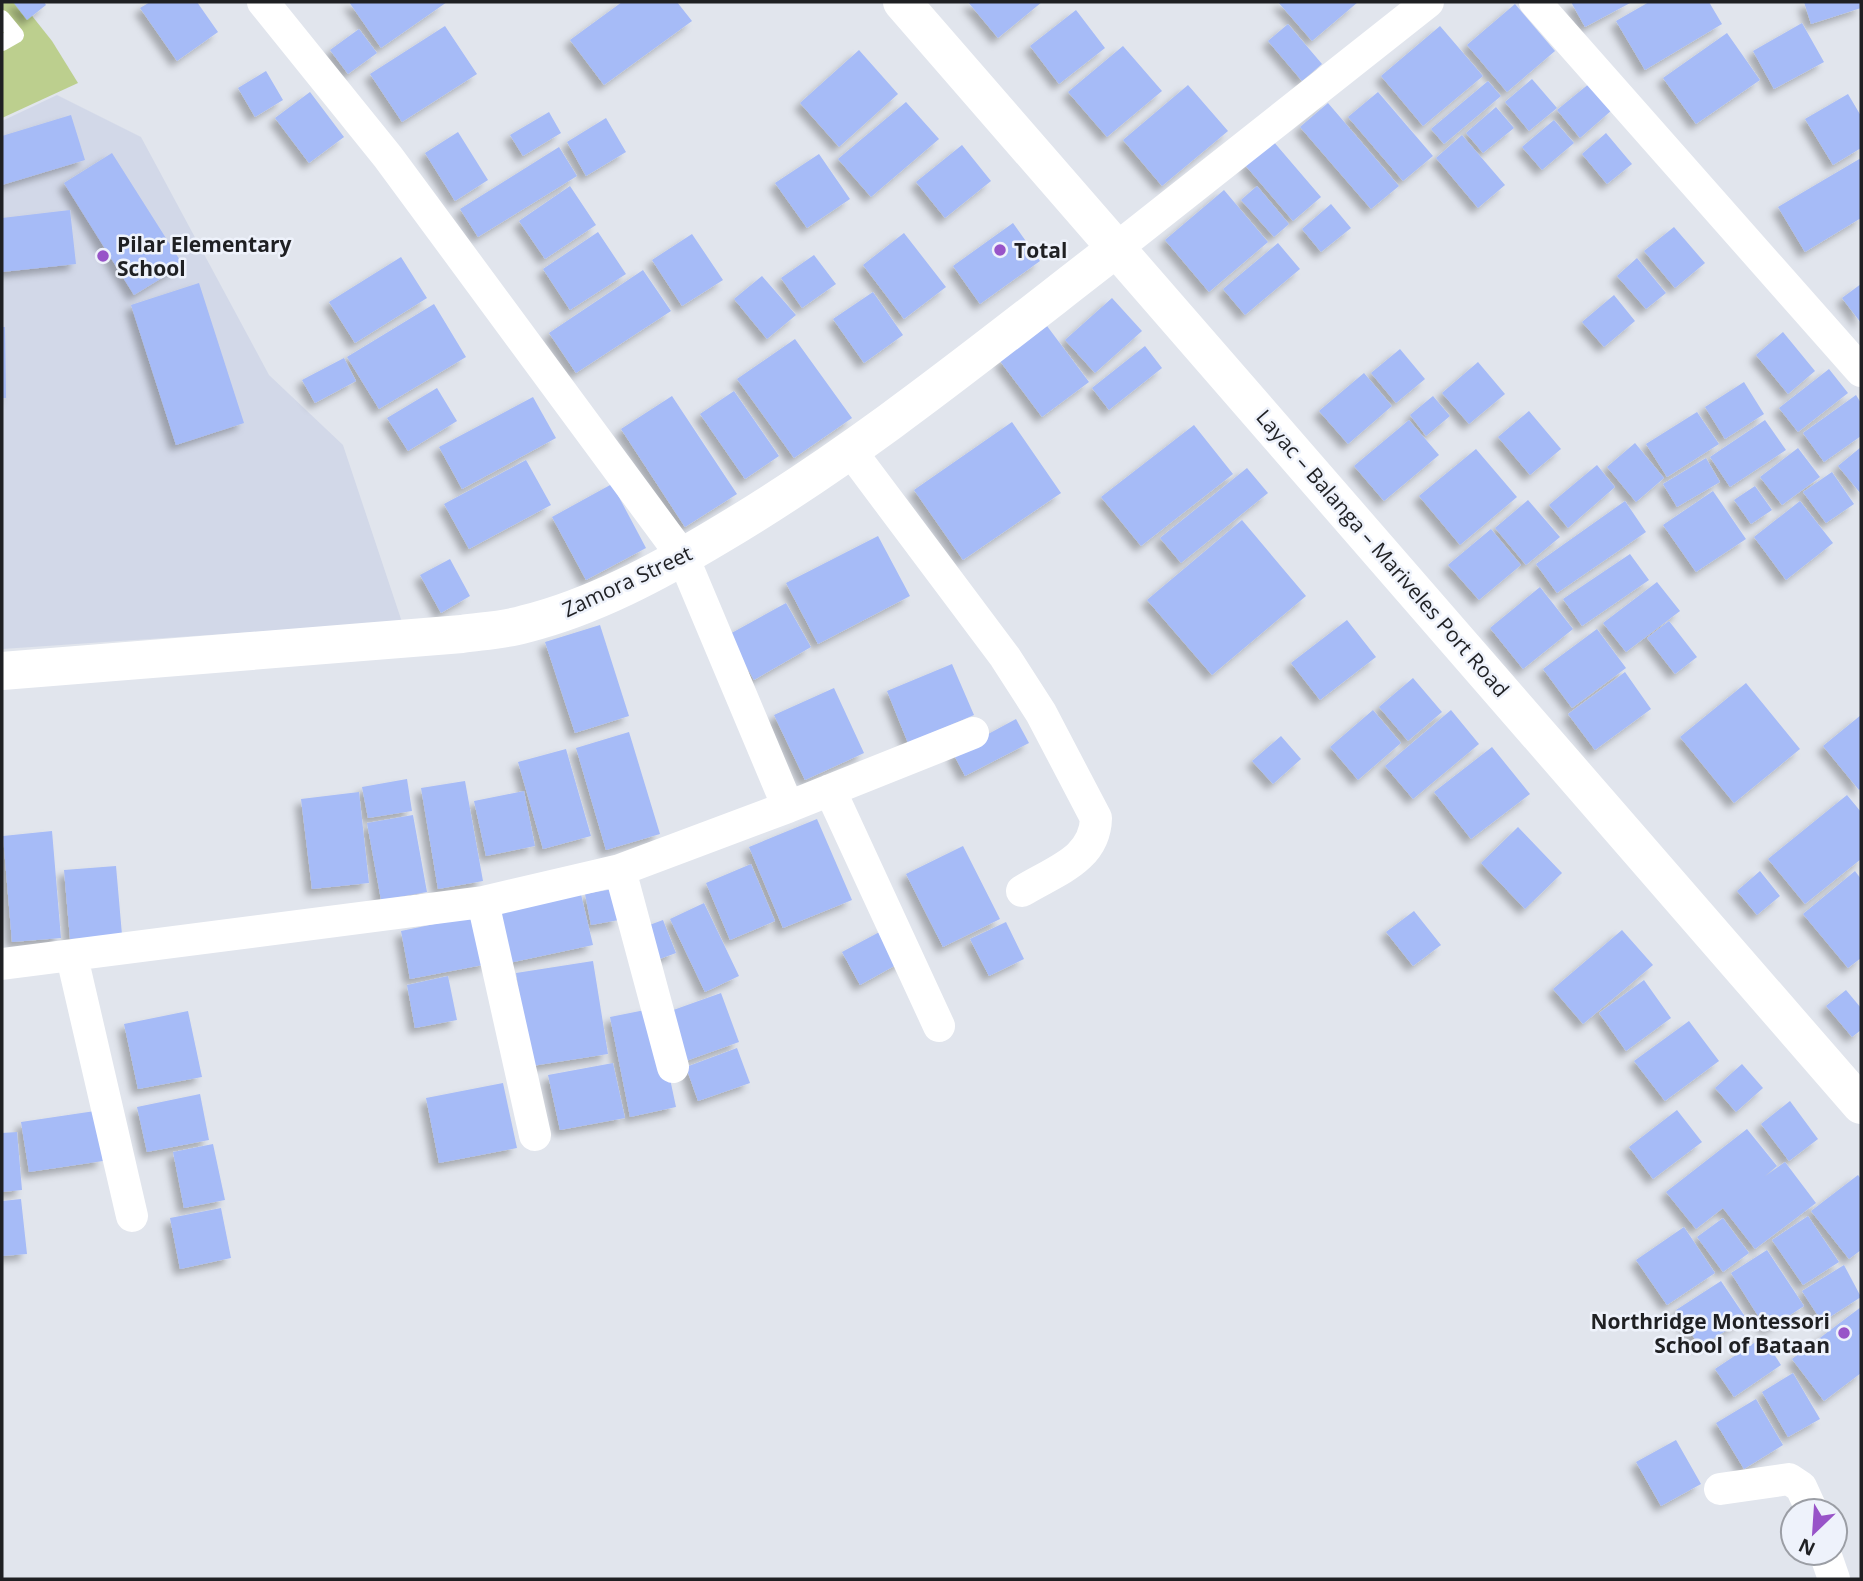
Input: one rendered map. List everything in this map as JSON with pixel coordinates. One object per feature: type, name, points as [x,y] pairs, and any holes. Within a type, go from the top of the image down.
[{"type":"main road","name":"Layac – Balanga – Mariveles Port Road","points":[[902,2],[1118,247],[1861,1105]]},
{"type":"main road","name":"Zamora Street","points":[[2,671],[462,634],[524,625],[587,604],[683,557],[768,506],[889,424],[1118,247]]},
{"type":"street","points":[[263,2],[388,157],[683,557],[788,807]]},
{"type":"street","points":[[1118,247],[1428,2]]},
{"type":"street","points":[[1535,2],[1861,371]]},
{"type":"street","points":[[850,450],[1006,657],[1041,713],[1096,818],[1095,838],[1080,856],[1022,891]]},
{"type":"street","points":[[2,964],[483,902],[620,870],[973,733]]},
{"type":"street","points":[[830,790],[939,1026]]},
{"type":"street","points":[[620,870],[673,1068]]},
{"type":"street","points":[[483,902],[535,1135]]},
{"type":"street","points":[[72,957],[132,1216]]},
{"type":"street","points":[[1720,1489],[1789,1479],[1801,1487],[1806,1497]]},
{"type":"lane","points":[[2,18],[16,34],[2,43]]},
{"type":"shaded area","name":"Pilar Elementary School","points":[[57,95],[141,137],[269,375],[343,445],[402,622],[2,649],[2,121]]},
{"type":"green space","points":[[2,2],[21,2],[52,41],[78,83],[2,118]]},
{"type":"building","points":[[13,2],[44,2],[46,5],[27,20]]},
{"type":"building","points":[[150,2],[197,2],[218,32],[177,61],[140,8]]},
{"type":"building","points":[[349,2],[447,2],[381,48]]},
{"type":"building","points":[[622,2],[677,2],[692,21],[604,85],[570,40]]},
{"type":"building","points":[[968,2],[1042,2],[998,38]]},
{"type":"building","points":[[1278,2],[1358,2],[1312,41]]},
{"type":"building","points":[[1571,2],[1632,2],[1585,27]]},
{"type":"building","points":[[1649,2],[1709,2],[1722,24],[1645,70],[1616,21]]},
{"type":"building","points":[[1804,2],[1861,2],[1861,8],[1811,24]]},
{"type":"building","points":[[1515,4],[1555,51],[1507,92],[1467,45]]},
{"type":"building","points":[[1076,10],[1105,48],[1059,84],[1030,46]]},
{"type":"building","points":[[1802,23],[1824,62],[1774,89],[1753,51]]},
{"type":"building","points":[[1288,24],[1322,64],[1302,81],[1268,41]]},
{"type":"building","points":[[445,26],[477,74],[402,122],[370,74]]},
{"type":"building","points":[[1440,26],[1483,76],[1423,126],[1381,76]]},
{"type":"building","points":[[359,29],[377,53],[348,74],[330,50]]},
{"type":"building","points":[[1727,33],[1760,80],[1696,124],[1663,78]]},
{"type":"building","points":[[1123,46],[1162,91],[1107,137],[1068,92]]},
{"type":"building","points":[[859,50],[898,94],[839,147],[800,103]]},
{"type":"building","points":[[266,71],[283,100],[255,117],[238,88]]},
{"type":"building","points":[[1532,79],[1557,108],[1529,131],[1505,102]]},
{"type":"building","points":[[1488,81],[1501,96],[1444,144],[1431,129]]},
{"type":"building","points":[[1590,83],[1612,110],[1580,138],[1557,110]]},
{"type":"building","points":[[1188,85],[1228,131],[1162,186],[1123,140]]},
{"type":"building","points":[[310,92],[344,137],[309,163],[275,118]]},
{"type":"building","points":[[1378,92],[1433,156],[1403,181],[1348,117]]},
{"type":"building","points":[[1848,94],[1861,116],[1861,148],[1833,165],[1805,119]]},
{"type":"building","points":[[906,102],[939,139],[871,197],[838,159]]},
{"type":"building","points":[[1328,103],[1399,186],[1371,209],[1300,127]]},
{"type":"building","points":[[1496,107],[1514,128],[1483,153],[1466,133]]},
{"type":"building","points":[[549,112],[561,133],[523,156],[510,135]]},
{"type":"building","points":[[71,115],[85,160],[2,185],[2,136]]},
{"type":"building","points":[[606,118],[626,152],[586,176],[567,142]]},
{"type":"building","points":[[1554,120],[1574,143],[1542,170],[1522,147]]},
{"type":"building","points":[[458,132],[488,180],[455,201],[425,153]]},
{"type":"building","points":[[1606,133],[1632,164],[1607,184],[1582,154]]},
{"type":"building","points":[[1462,135],[1505,185],[1478,208],[1436,158]]},
{"type":"building","points":[[1273,141],[1321,197],[1293,221],[1245,165]]},
{"type":"building","points":[[962,145],[991,181],[945,218],[916,182]]},
{"type":"building","points":[[559,147],[577,176],[478,237],[460,209]]},
{"type":"building","points":[[112,153],[183,265],[134,295],[64,183]]},
{"type":"building","points":[[819,154],[850,199],[807,228],[775,183]]},
{"type":"building","points":[[1861,158],[1861,218],[1805,252],[1778,207]]},
{"type":"building","points":[[570,186],[596,225],[545,259],[519,221]]},
{"type":"building","points":[[1257,186],[1289,224],[1274,237],[1241,200]]},
{"type":"building","points":[[1224,190],[1268,242],[1209,292],[1165,240]]},
{"type":"building","points":[[1331,204],[1351,228],[1321,252],[1302,229]]},
{"type":"building","points":[[70,210],[76,264],[2,272],[2,218]]},
{"type":"building","points":[[1013,223],[1040,261],[980,304],[953,266]]},
{"type":"building","points":[[1674,227],[1705,263],[1675,288],[1644,251]]},
{"type":"building","points":[[598,232],[626,274],[570,310],[543,269]]},
{"type":"building","points":[[904,233],[946,287],[904,319],[863,265]]},
{"type":"building","points":[[692,234],[723,280],[682,306],[652,260]]},
{"type":"building","points":[[1278,243],[1300,269],[1245,315],[1223,289]]},
{"type":"building","points":[[814,255],[836,284],[802,308],[781,278]]},
{"type":"building","points":[[401,257],[427,298],[355,343],[329,302]]},
{"type":"building","points":[[1637,258],[1666,293],[1646,309],[1617,276]]},
{"type":"building","points":[[643,270],[671,311],[576,373],[549,333]]},
{"type":"building","points":[[762,276],[796,315],[767,339],[734,299]]},
{"type":"building","points":[[199,283],[244,423],[176,445],[131,305]]},
{"type":"building","points":[[1861,284],[1861,323],[1842,298]]},
{"type":"building","points":[[873,292],[903,335],[864,363],[833,319]]},
{"type":"building","points":[[1614,295],[1635,321],[1604,347],[1582,322]]},
{"type":"building","points":[[1112,298],[1142,331],[1095,373],[1065,340]]},
{"type":"building","points":[[434,304],[466,357],[379,409],[347,357]]},
{"type":"building","points":[[1047,326],[1089,382],[1042,417],[1000,361]]},
{"type":"building","points":[[2,327],[5,327],[6,398],[2,398]]},
{"type":"building","points":[[1783,332],[1815,371],[1788,394],[1756,355]]},
{"type":"building","points":[[795,339],[852,418],[794,458],[737,379]]},
{"type":"building","points":[[1145,346],[1162,368],[1109,410],[1092,388]]},
{"type":"building","points":[[1400,349],[1425,379],[1396,403],[1371,373]]},
{"type":"building","points":[[344,358],[356,381],[315,403],[302,380]]},
{"type":"building","points":[[1478,362],[1505,394],[1469,424],[1442,393]]},
{"type":"building","points":[[1829,369],[1848,393],[1798,432],[1779,408]]},
{"type":"building","points":[[1364,373],[1392,406],[1348,444],[1319,411]]},
{"type":"building","points":[[1744,382],[1764,414],[1725,439],[1705,407]]},
{"type":"building","points":[[437,388],[457,421],[408,451],[387,418]]},
{"type":"building","points":[[734,391],[779,456],[745,479],[700,414]]},
{"type":"building","points":[[1856,395],[1861,403],[1861,436],[1824,462],[1803,433]]},
{"type":"building","points":[[672,396],[737,494],[685,527],[621,429]]},
{"type":"building","points":[[1433,396],[1450,416],[1426,436],[1410,415]]},
{"type":"building","points":[[533,397],[556,438],[462,489],[439,447]]},
{"type":"building","points":[[1529,411],[1561,449],[1530,475],[1498,437]]},
{"type":"building","points":[[1697,412],[1719,444],[1667,477],[1646,444]]},
{"type":"building","points":[[1409,420],[1439,455],[1384,501],[1354,466]]},
{"type":"building","points":[[1765,420],[1786,450],[1730,487],[1710,457]]},
{"type":"building","points":[[1012,422],[1061,493],[963,560],[914,490]]},
{"type":"building","points":[[1194,425],[1233,474],[1141,546],[1101,497]]},
{"type":"building","points":[[1635,443],[1664,478],[1636,502],[1607,467]]},
{"type":"building","points":[[1861,447],[1861,494],[1838,466]]},
{"type":"building","points":[[1798,448],[1820,477],[1782,505],[1760,477]]},
{"type":"building","points":[[1476,449],[1517,497],[1460,545],[1419,496]]},
{"type":"building","points":[[1706,458],[1720,482],[1677,507],[1663,484]]},
{"type":"building","points":[[526,460],[551,505],[469,549],[444,504]]},
{"type":"building","points":[[1597,465],[1615,487],[1568,528],[1549,505]]},
{"type":"building","points":[[1247,468],[1268,493],[1181,563],[1160,538]]},
{"type":"building","points":[[1832,472],[1854,504],[1826,523],[1803,492]]},
{"type":"building","points":[[612,484],[646,548],[586,580],[552,517]]},
{"type":"building","points":[[1755,486],[1772,510],[1751,524],[1734,500]]},
{"type":"building","points":[[1713,491],[1746,539],[1696,572],[1663,525]]},
{"type":"building","points":[[1528,500],[1560,537],[1526,565],[1495,528]]},
{"type":"building","points":[[1625,501],[1646,532],[1557,593],[1536,564]]},
{"type":"building","points":[[1800,501],[1833,543],[1786,580],[1754,537]]},
{"type":"building","points":[[1242,520],[1306,596],[1212,675],[1147,600]]},
{"type":"building","points":[[1491,529],[1521,565],[1479,600],[1448,565]]},
{"type":"building","points":[[878,536],[910,596],[818,644],[786,583]]},
{"type":"building","points":[[1630,554],[1649,580],[1582,626],[1563,599]]},
{"type":"building","points":[[450,559],[470,596],[441,613],[420,575]]},
{"type":"building","points":[[1657,582],[1680,611],[1626,652],[1603,623]]},
{"type":"building","points":[[1540,587],[1573,629],[1523,669],[1490,628]]},
{"type":"building","points":[[786,603],[811,647],[754,680],[728,635]]},
{"type":"building","points":[[1347,620],[1376,657],[1320,700],[1291,663]]},
{"type":"building","points":[[1669,621],[1697,657],[1675,674],[1647,638]]},
{"type":"building","points":[[600,625],[629,716],[575,733],[545,642]]},
{"type":"building","points":[[1597,629],[1626,668],[1572,708],[1543,669]]},
{"type":"building","points":[[952,664],[974,715],[908,743],[887,691]]},
{"type":"building","points":[[1625,672],[1651,709],[1595,750],[1568,714]]},
{"type":"building","points":[[1413,678],[1442,712],[1408,741],[1379,707]]},
{"type":"building","points":[[1746,683],[1800,749],[1734,803],[1680,737]]},
{"type":"building","points":[[834,688],[864,753],[805,780],[774,715]]},
{"type":"building","points":[[1373,710],[1401,743],[1358,780],[1330,747]]},
{"type":"building","points":[[1451,710],[1479,744],[1413,799],[1385,766]]},
{"type":"building","points":[[1861,715],[1861,788],[1859,790],[1823,746]]},
{"type":"building","points":[[1016,719],[1029,743],[965,776],[953,753]]},
{"type":"building","points":[[629,732],[660,834],[606,850],[576,748]]},
{"type":"building","points":[[1281,736],[1301,759],[1273,784],[1252,761]]},
{"type":"building","points":[[1492,747],[1530,794],[1471,839],[1434,792]]},
{"type":"building","points":[[566,749],[591,836],[543,849],[518,762]]},
{"type":"building","points":[[407,779],[412,811],[368,818],[362,787]]},
{"type":"building","points":[[465,781],[483,881],[438,889],[421,788]]},
{"type":"building","points":[[524,791],[535,846],[486,856],[474,801]]},
{"type":"building","points":[[359,792],[369,883],[312,889],[301,799]]},
{"type":"building","points":[[1847,795],[1861,812],[1861,859],[1805,904],[1768,859]]},
{"type":"building","points":[[413,815],[427,892],[381,900],[367,823]]},
{"type":"building","points":[[817,819],[852,900],[783,928],[749,847]]},
{"type":"building","points":[[1518,827],[1562,873],[1525,909],[1481,863]]},
{"type":"building","points":[[52,831],[61,938],[12,942],[3,836]]},
{"type":"building","points":[[963,846],[1000,919],[943,947],[906,874]]},
{"type":"building","points":[[751,864],[775,921],[730,940],[706,883]]},
{"type":"building","points":[[116,866],[122,935],[70,939],[64,870]]},
{"type":"building","points":[[1760,871],[1780,896],[1757,915],[1737,891]]},
{"type":"building","points":[[1855,871],[1861,879],[1861,958],[1848,968],[1803,914]]},
{"type":"building","points":[[613,889],[619,920],[591,925],[585,894]]},
{"type":"building","points":[[580,890],[593,945],[509,963],[497,908]]},
{"type":"building","points":[[704,903],[739,976],[705,992],[670,919]]},
{"type":"building","points":[[1414,911],[1441,945],[1413,966],[1386,932]]},
{"type":"building","points":[[478,915],[488,964],[410,979],[401,931]]},
{"type":"building","points":[[663,920],[676,953],[657,960],[644,927]]},
{"type":"building","points":[[1006,922],[1024,959],[989,976],[970,939]]},
{"type":"building","points":[[887,928],[905,960],[860,985],[842,952]]},
{"type":"building","points":[[1622,930],[1653,965],[1583,1024],[1553,989]]},
{"type":"building","points":[[593,961],[608,1054],[532,1066],[516,973]]},
{"type":"building","points":[[448,976],[457,1020],[415,1028],[407,985]]},
{"type":"building","points":[[1644,980],[1671,1018],[1626,1051],[1599,1013]]},
{"type":"building","points":[[1846,990],[1861,1008],[1861,1030],[1852,1037],[1826,1006]]},
{"type":"building","points":[[721,993],[739,1042],[683,1062],[665,1013]]},
{"type":"building","points":[[655,1008],[676,1107],[630,1117],[610,1017]]},
{"type":"building","points":[[188,1011],[202,1077],[138,1089],[124,1024]]},
{"type":"building","points":[[1689,1021],[1719,1061],[1665,1101],[1634,1061]]},
{"type":"building","points":[[737,1048],[750,1083],[698,1101],[686,1067]]},
{"type":"building","points":[[613,1063],[625,1118],[560,1130],[548,1075]]},
{"type":"building","points":[[1742,1064],[1763,1088],[1736,1112],[1715,1088]]},
{"type":"building","points":[[503,1083],[517,1148],[439,1163],[426,1098]]},
{"type":"building","points":[[200,1094],[209,1140],[147,1152],[137,1107]]},
{"type":"building","points":[[1790,1101],[1818,1139],[1789,1161],[1761,1124]]},
{"type":"building","points":[[1677,1110],[1702,1142],[1653,1179],[1629,1147]]},
{"type":"building","points":[[95,1111],[103,1161],[29,1172],[21,1122]]},
{"type":"building","points":[[1747,1129],[1777,1166],[1764,1177],[1785,1162],[1816,1203],[1755,1249],[1723,1208],[1696,1229],[1666,1192]]},
{"type":"building","points":[[17,1132],[22,1190],[2,1192],[2,1133]]},
{"type":"building","points":[[213,1144],[225,1200],[184,1208],[173,1152]]},
{"type":"building","points":[[1858,1175],[1861,1179],[1861,1250],[1849,1259],[1811,1211]]},
{"type":"building","points":[[21,1199],[27,1254],[2,1256],[2,1201]]},
{"type":"building","points":[[221,1208],[231,1258],[180,1269],[170,1218]]},
{"type":"building","points":[[1808,1216],[1839,1262],[1803,1285],[1772,1240]]},
{"type":"building","points":[[1723,1218],[1749,1253],[1723,1272],[1697,1237]]},
{"type":"building","points":[[1684,1227],[1715,1273],[1667,1305],[1636,1260]]},
{"type":"building","points":[[1767,1250],[1804,1306],[1767,1330],[1731,1273]]},
{"type":"building","points":[[1844,1265],[1861,1297],[1822,1322],[1802,1291]]},
{"type":"building","points":[[1721,1281],[1746,1318],[1700,1347],[1676,1310]]},
{"type":"building","name":"Northridge Montessori School of Bataan","points":[[1861,1307],[1861,1373],[1824,1401],[1792,1359]]},
{"type":"building","points":[[1763,1337],[1781,1365],[1734,1397],[1715,1369]]},
{"type":"building","points":[[1793,1373],[1820,1419],[1788,1437],[1762,1392]]},
{"type":"building","points":[[1756,1399],[1783,1445],[1744,1469],[1716,1423]]},
{"type":"building","points":[[1676,1440],[1701,1484],[1661,1506],[1636,1462]]},
{"type":"place","name":"Total","points":[[1000,250]]},
{"type":"place","name":"Pilar Elementary School","points":[[103,256]]},
{"type":"place","name":"Northridge Montessori School of Bataan","points":[[1844,1333]]}]
